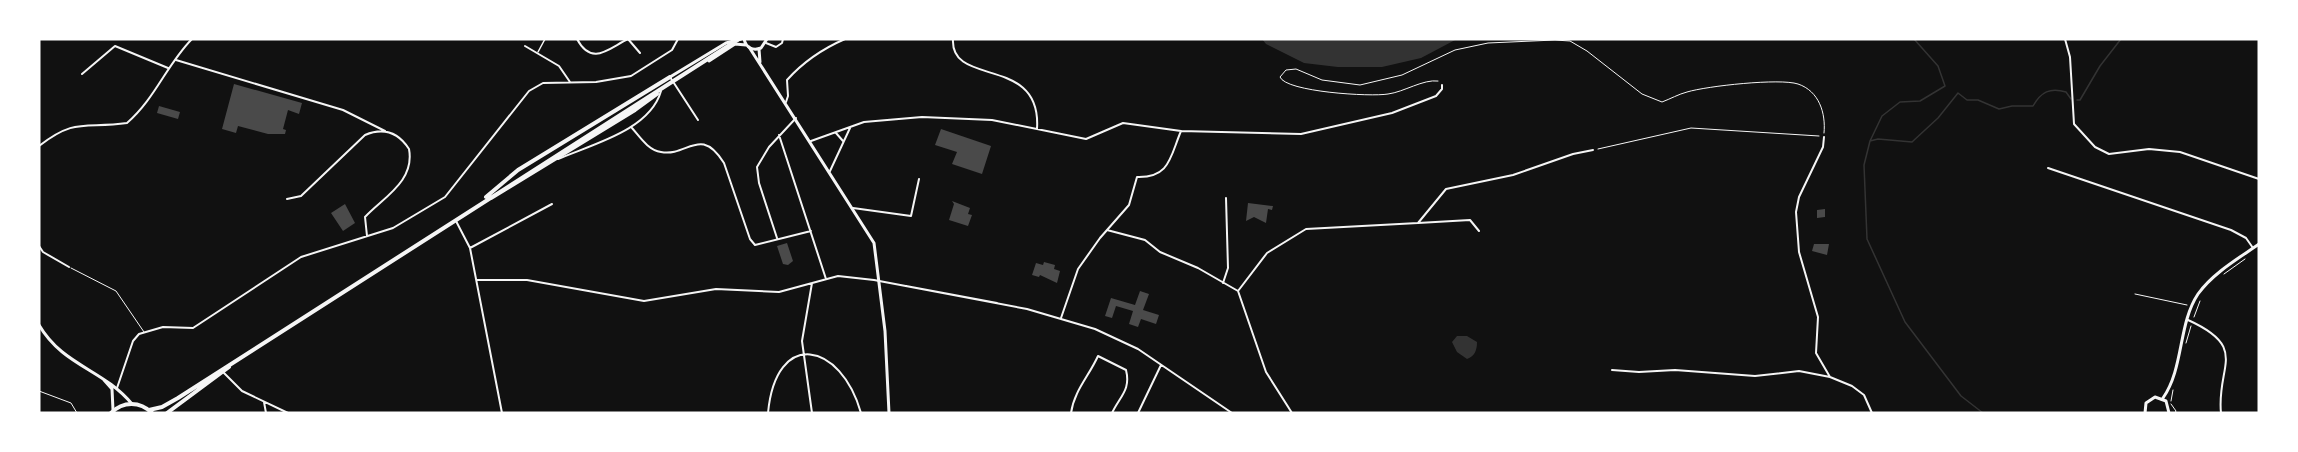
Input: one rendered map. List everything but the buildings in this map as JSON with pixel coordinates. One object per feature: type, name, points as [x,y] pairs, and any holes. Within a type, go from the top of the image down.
[{"type":"main road","points":[[112,412],[132,404],[151,412],[178,398],[481,201],[738,39]]},
{"type":"main road","points":[[481,201],[518,170],[670,77]]},
{"type":"main road","points":[[481,201],[496,196],[557,159],[635,110],[661,90]]},
{"type":"main road","points":[[167,413],[239,359]]},
{"type":"street","points":[[39,146],[67,127],[81,124],[127,123],[160,85],[168,68],[192,39]]},
{"type":"street","points":[[537,53],[545,39]]},
{"type":"street","points":[[577,39],[584,49],[596,54],[608,51],[628,39],[640,53]]},
{"type":"street","points":[[117,388],[133,341],[144,332],[162,327],[193,328],[301,257],[393,228],[445,197],[529,91],[543,83],[622,79],[632,76],[672,50],[678,39]]},
{"type":"street","points":[[698,120],[670,77],[738,39],[747,46],[786,102],[874,243],[880,281],[889,413]]},
{"type":"street","points":[[760,64],[759,49],[767,41],[776,47],[783,39]]},
{"type":"street","points":[[786,102],[787,80],[798,68],[823,49],[845,39]]},
{"type":"street","points":[[953,39],[954,50],[963,62],[983,71],[1007,77],[1025,90],[1036,106],[1037,129]]},
{"type":"street","points":[[2065,39],[2070,57],[2074,123],[2095,147],[2109,154],[2149,149],[2180,152],[2259,179]]},
{"type":"street","points":[[557,159],[632,128],[658,102],[661,90],[735,44],[759,49]]},
{"type":"street","points":[[82,75],[115,45],[168,68]]},
{"type":"street","points":[[525,46],[559,66],[570,82]]},
{"type":"street","points":[[176,60],[336,108],[385,131],[392,132],[405,143],[409,150],[411,165],[405,177],[365,217],[367,236]]},
{"type":"street","points":[[811,141],[876,120],[947,117],[992,120],[1086,139],[1123,123],[1181,131],[1301,134],[1392,113],[1436,96],[1442,89],[1442,85]]},
{"type":"street","points":[[777,240],[756,174],[758,162],[796,118]]},
{"type":"street","points":[[830,171],[851,127]]},
{"type":"street","points":[[632,128],[649,147],[661,152],[695,144],[707,145],[718,152],[752,243],[755,245],[811,231]]},
{"type":"street","points":[[287,199],[302,196],[365,135],[385,131]]},
{"type":"street","points":[[1061,319],[1075,276],[1107,230],[1129,205],[1137,177],[1154,178],[1163,171],[1181,131]]},
{"type":"street","points":[[836,133],[843,141]]},
{"type":"street","points":[[779,135],[826,279]]},
{"type":"street","points":[[1824,137],[1820,155],[1799,197],[1796,225],[1799,252],[1818,316],[1816,353],[1830,377]]},
{"type":"street","points":[[1418,223],[1446,189],[1513,175],[1574,154],[1593,150]]},
{"type":"street","points":[[2048,168],[2231,230],[2246,238],[2253,248]]},
{"type":"street","points":[[853,208],[911,216],[919,179]]},
{"type":"street","points":[[1223,283],[1228,268],[1226,198]]},
{"type":"street","points":[[470,248],[552,204]]},
{"type":"street","points":[[455,219],[470,248],[502,413]]},
{"type":"street","points":[[1238,291],[1267,253],[1306,229],[1470,220],[1479,231]]},
{"type":"street","points":[[1107,230],[1145,240],[1160,252],[1238,291],[1266,372],[1292,413]]},
{"type":"street","points":[[2163,398],[2173,377],[2192,306],[2210,281],[2259,244]]},
{"type":"street","points":[[39,246],[43,252],[69,267]]},
{"type":"street","points":[[477,280],[527,280],[644,301],[716,289],[779,292],[847,275],[999,303],[1061,319],[1116,338],[1232,413]]},
{"type":"street","points":[[812,283],[802,327],[803,354],[812,413]]},
{"type":"street","points":[[2188,321],[2209,332],[2223,345],[2228,365],[2220,396],[2221,413]]},
{"type":"street","points":[[39,325],[53,347],[101,376],[117,388],[132,404]]},
{"type":"street","points":[[768,413],[770,393],[780,370],[790,360],[803,354],[822,357],[842,374],[857,399],[861,413]]},
{"type":"street","points":[[1071,413],[1073,398],[1088,378],[1098,356],[1126,370],[1129,382],[1126,393],[1112,413]]},
{"type":"street","points":[[1138,413],[1161,365]]},
{"type":"street","points":[[1612,370],[1639,372],[1674,370],[1755,376],[1799,371],[1830,377],[1859,390],[1872,413]]},
{"type":"street","points":[[223,372],[237,387],[288,413]]},
{"type":"street","points":[[101,376],[112,389],[112,412]]},
{"type":"street","points":[[2143,412],[2148,400],[2155,397],[2163,398],[2168,405],[2169,413]]},
{"type":"street","points":[[264,402],[266,413]]},
{"type":"lane","points":[[69,267],[117,291],[144,332]]},
{"type":"lane","points":[[39,391],[71,403],[77,413]]},
{"type":"path","points":[[1442,85],[1434,80],[1379,95],[1334,93],[1287,83],[1280,76],[1286,70],[1296,69],[1322,80],[1360,85],[1402,75],[1455,50],[1496,43],[1570,41],[1587,51],[1642,94],[1662,102],[1688,92],[1742,85],[1798,84],[1816,97],[1826,118],[1824,137],[1691,128],[1593,150]]},
{"type":"path","points":[[2136,294],[2192,306]]},
{"type":"shaded area","points":[[1262,39],[1457,39],[1421,58],[1382,67],[1338,67],[1304,63],[1266,44]]},
{"type":"shaded area","points":[[1457,336],[1467,336],[1477,342],[1477,348],[1470,358],[1467,359],[1457,352],[1452,342]]},
{"type":"waterway","points":[[1914,39],[1938,66],[1945,86],[1920,101],[1900,102],[1882,116],[1870,141],[1864,165],[1867,239],[1905,322],[1961,396],[1983,413]]},
{"type":"waterway","points":[[2077,100],[2080,100],[2100,66],[2121,39]]},
{"type":"waterway","points":[[1870,141],[1878,139],[1912,142],[1938,118],[1958,93],[1967,100],[1978,100],[1999,109],[2012,106],[2033,106],[2043,94],[2055,90],[2066,92],[2071,99]]}]
